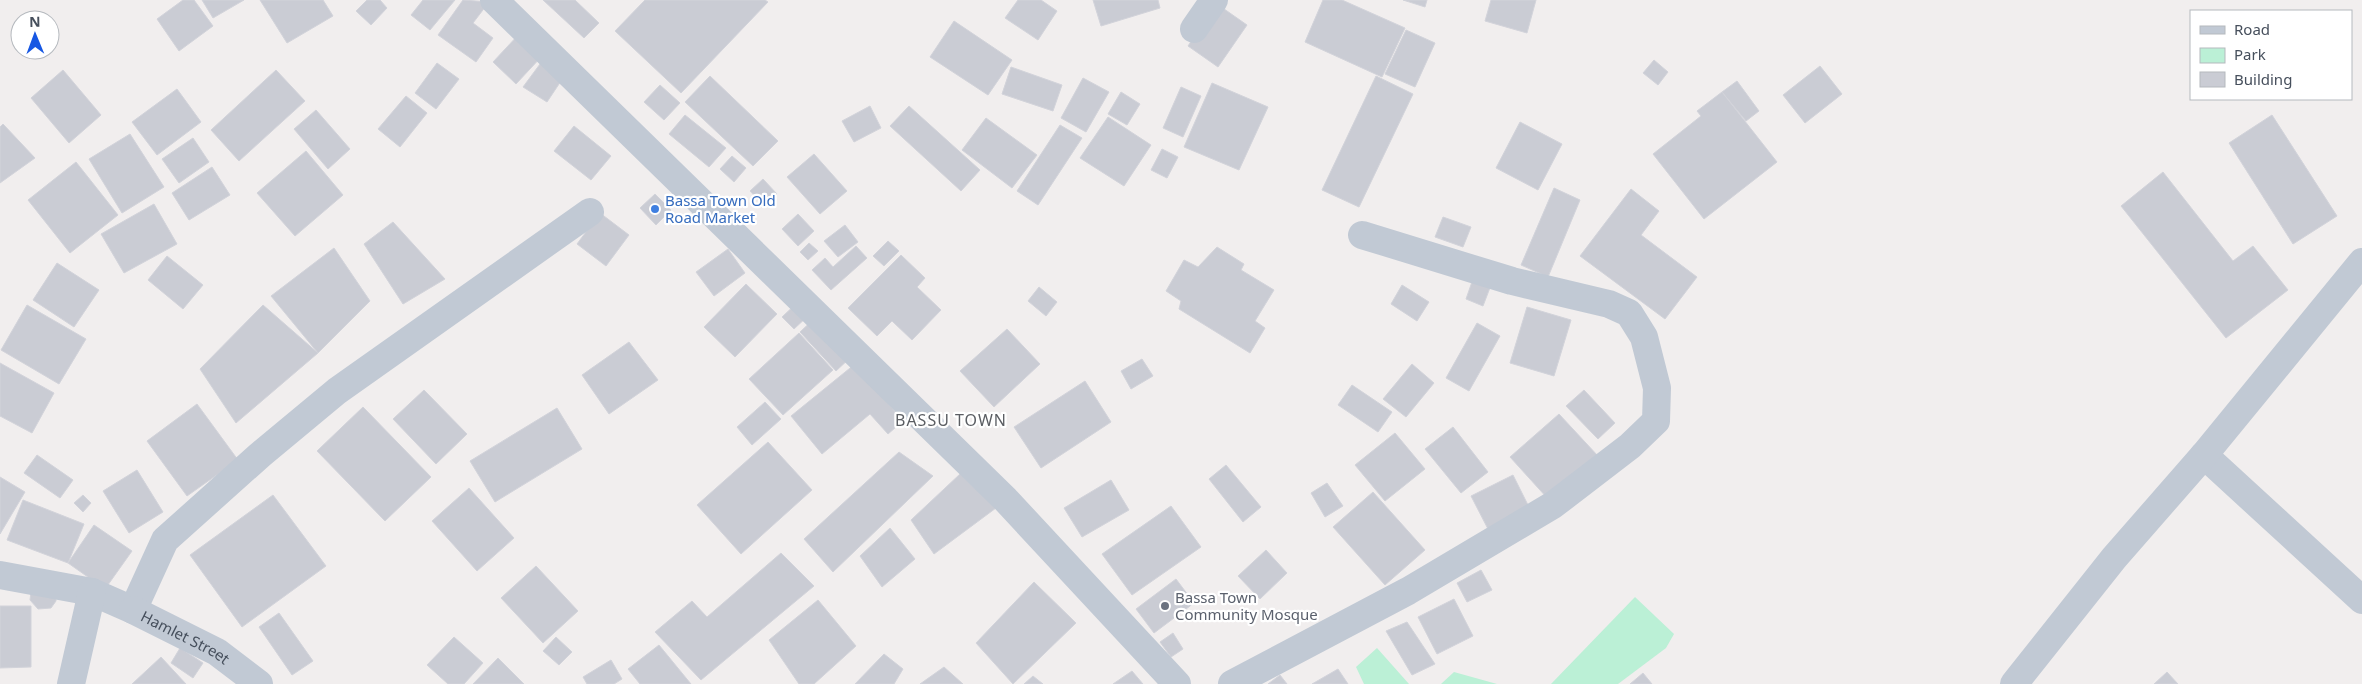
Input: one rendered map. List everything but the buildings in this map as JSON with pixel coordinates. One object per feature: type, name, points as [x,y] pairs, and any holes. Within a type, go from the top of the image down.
[{"type":"street","points":[[494,0],[1005,499],[1177,684]]},
{"type":"street","points":[[1194,29],[1214,0]]},
{"type":"street","points":[[134,610],[165,540],[260,455],[337,392],[590,212]]},
{"type":"street","points":[[1232,684],[1408,590],[1553,505],[1630,446],[1656,421],[1657,388],[1644,338],[1629,313],[1609,304],[1512,281],[1362,235]]},
{"type":"street","points":[[2017,683],[2114,558],[2204,455],[2362,262]]},
{"type":"street","points":[[2204,455],[2362,600]]},
{"type":"street","name":"Hamlet Street","points":[[0,575],[92,592],[134,610],[217,652],[259,684]]},
{"type":"street","points":[[72,684],[92,592]]},
{"type":"green space","points":[[1635,597],[1674,634],[1666,648],[1618,684],[1551,684]]},
{"type":"green space","points":[[1377,648],[1409,684],[1364,684],[1356,667]]},
{"type":"green space","points":[[1454,672],[1497,684],[1441,684]]},
{"type":"place","name":"Bassa Town Old Road Market","points":[[655,209]]},
{"type":"place","name":"Bassa Town Community Mosque","points":[[1165,606]]},
{"type":"district","name":"BASSU TOWN","points":[[951,420]]}]
